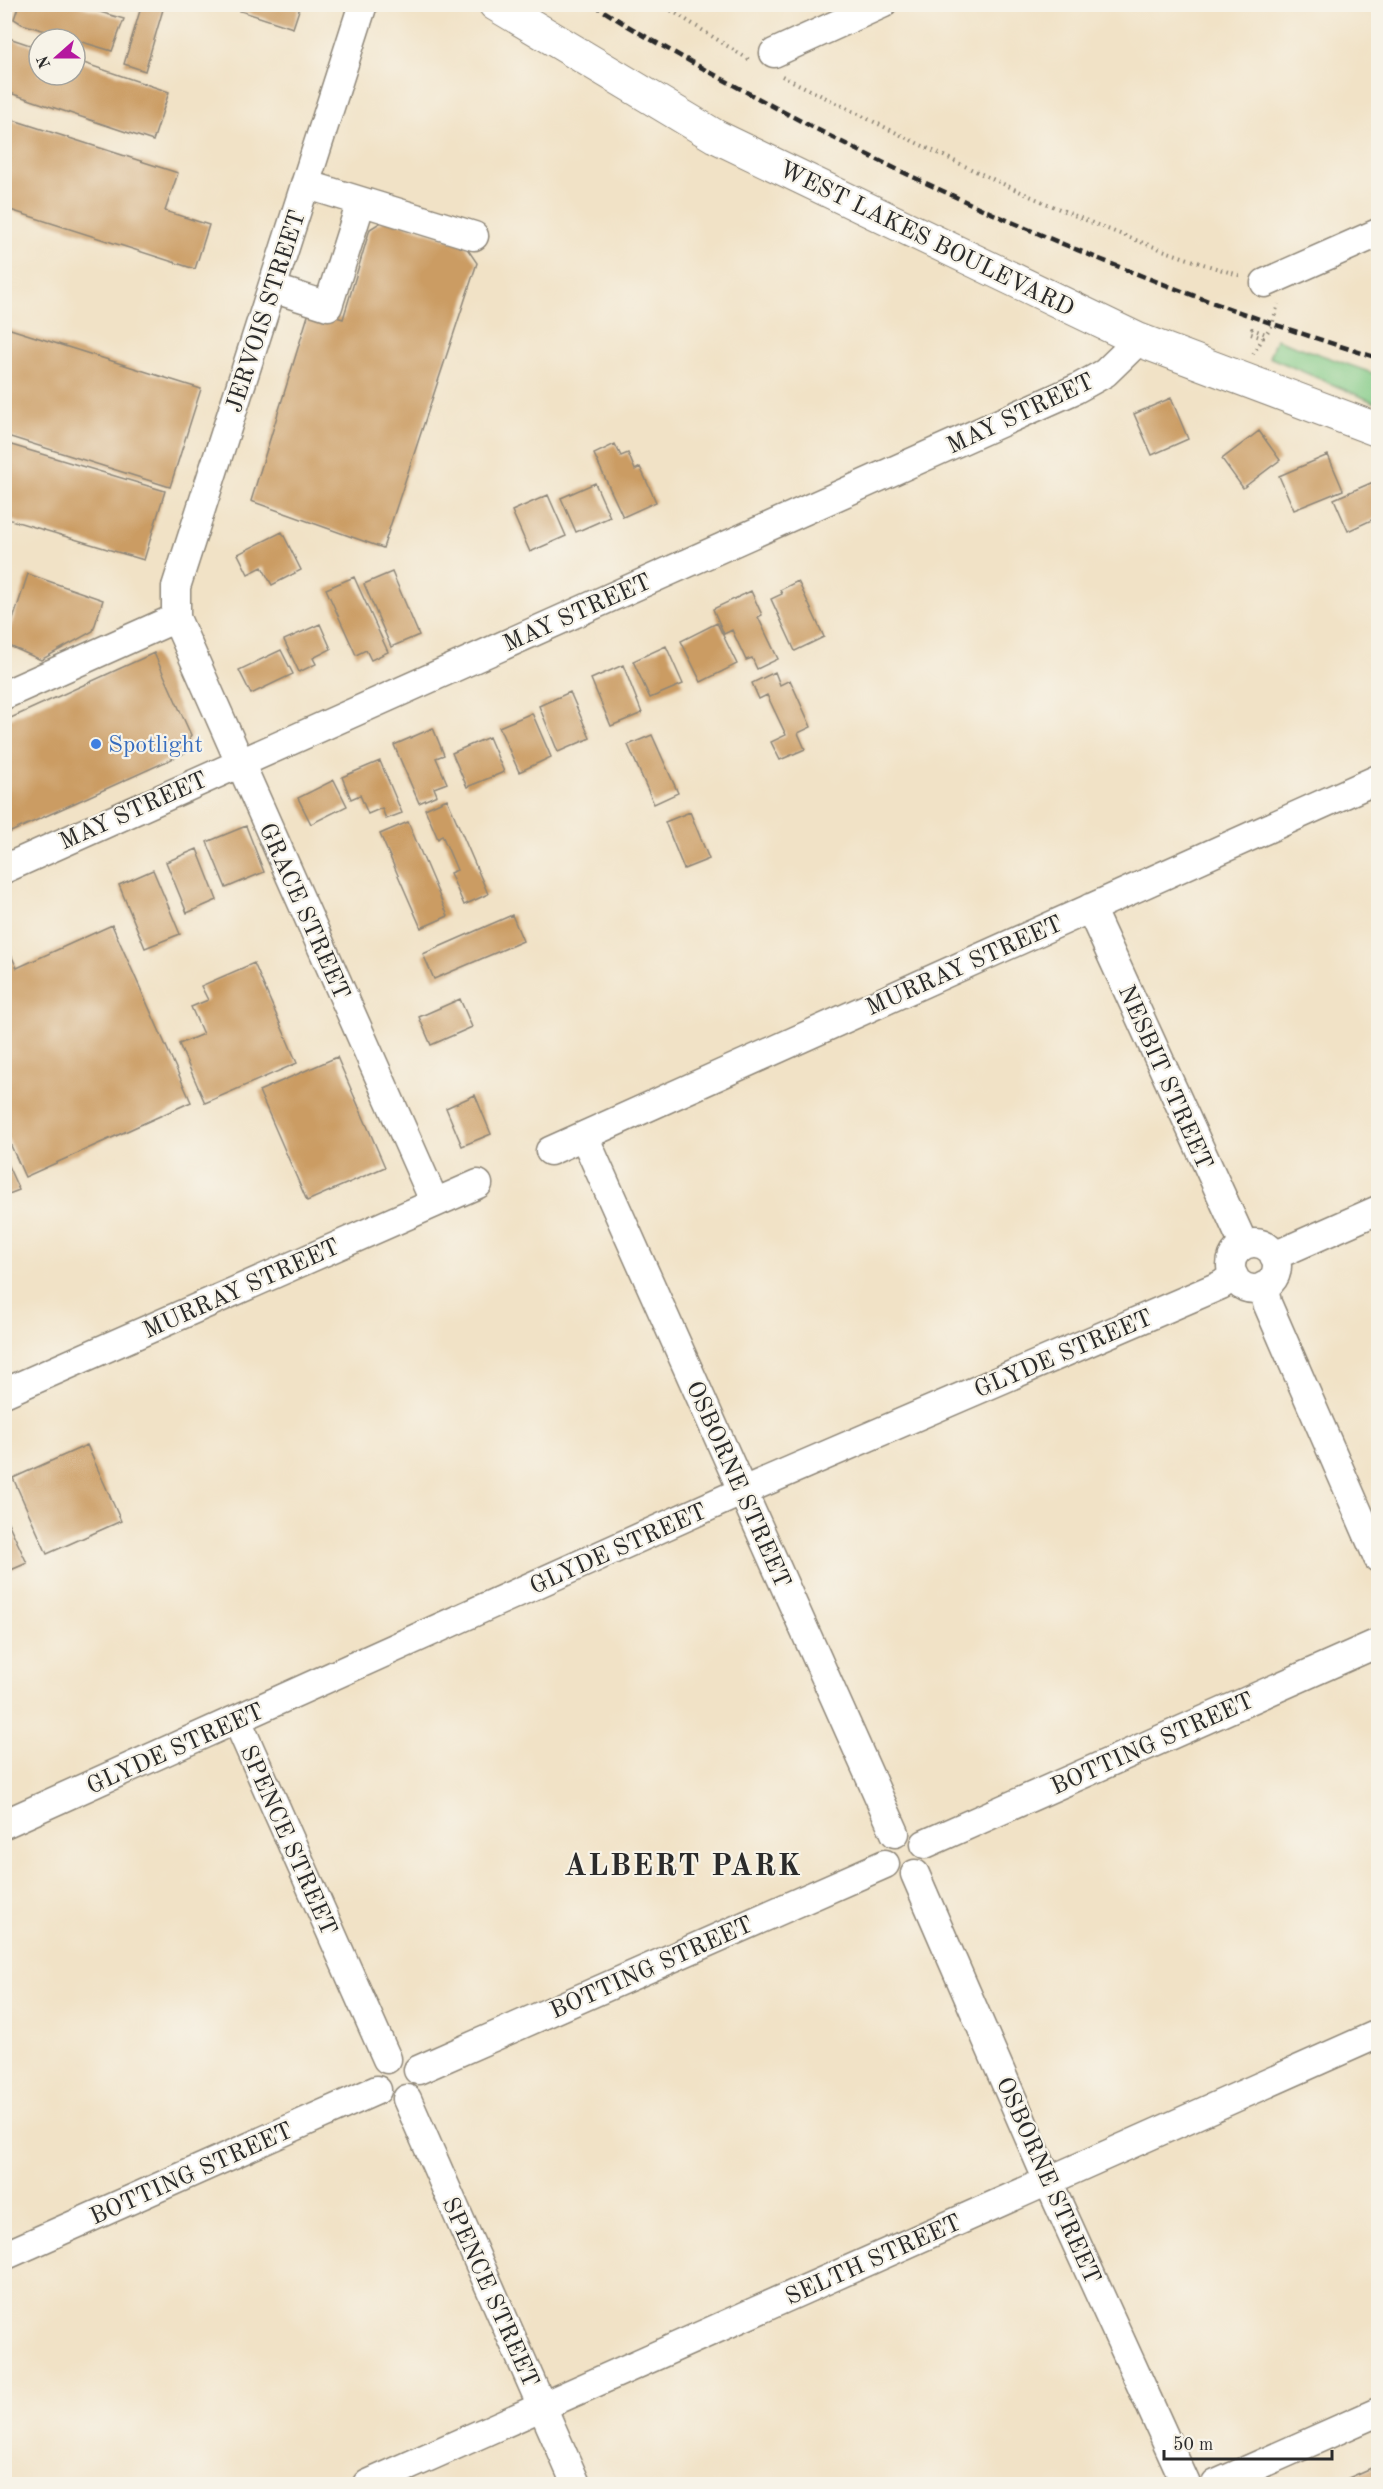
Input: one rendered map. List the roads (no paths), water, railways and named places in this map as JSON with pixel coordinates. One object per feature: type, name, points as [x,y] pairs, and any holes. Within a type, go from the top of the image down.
[{"type":"main road","name":"WEST LAKES BOULEVARD","points":[[495,4],[715,136],[1139,340],[1378,430]]},
{"type":"street","name":"JERVOIS STREET","points":[[176,618],[176,587],[363,4]]},
{"type":"street","points":[[769,63],[882,4]]},
{"type":"street","points":[[305,184],[474,236]]},
{"type":"street","points":[[272,288],[328,306],[361,202]]},
{"type":"street","points":[[1265,283],[1378,233]]},
{"type":"street","name":"MAY STREET","points":[[4,868],[1076,389],[1106,373],[1139,340]]},
{"type":"street","points":[[4,695],[176,618]]},
{"type":"street","name":"GRACE STREET","points":[[176,618],[435,1203]]},
{"type":"street","name":"MURRAY STREET","points":[[550,1151],[1378,779]]},
{"type":"street","name":"NESBIT STREET","points":[[1090,908],[1244,1245]]},
{"type":"street","name":"OSBORNE STREET","points":[[584,1136],[895,1833]]},
{"type":"street","name":"MURRAY STREET","points":[[4,1393],[478,1184]]},
{"type":"street","points":[[1274,1256],[1378,1210]]},
{"type":"street","points":[[1251,1243],[1265,1246],[1274,1256],[1276,1270],[1270,1282],[1264,1286],[1250,1288],[1243,1286],[1234,1276],[1231,1262],[1238,1249],[1244,1245],[1251,1243]]},
{"type":"street","name":"GLYDE STREET","points":[[4,1824],[743,1491],[1221,1285],[1234,1276]]},
{"type":"street","points":[[1264,1286],[1267,1303],[1378,1558]]},
{"type":"street","name":"BOTTING STREET","points":[[925,1844],[1378,1643]]},
{"type":"street","name":"SPENCE STREET","points":[[237,1720],[387,2059]]},
{"type":"street","points":[[907,1831],[918,1835],[925,1844],[927,1855],[924,1866],[915,1874],[904,1876],[892,1873],[885,1864],[882,1852],[886,1840],[895,1833],[907,1831]]},
{"type":"street","name":"BOTTING STREET","points":[[418,2070],[885,1864]]},
{"type":"street","name":"OSBORNE STREET","points":[[915,1874],[1048,2181],[1186,2484]]},
{"type":"street","name":"SELTH STREET","points":[[368,2484],[1378,2034]]},
{"type":"street","points":[[394,2057],[408,2060],[418,2070],[417,2090],[407,2099],[393,2102],[387,2100],[377,2090],[374,2076],[381,2063],[387,2059],[394,2057]]},
{"type":"street","name":"BOTTING STREET","points":[[4,2256],[377,2090]]},
{"type":"street","name":"SPENCE STREET","points":[[407,2099],[576,2484]]},
{"type":"street","points":[[1216,2484],[1378,2412]]},
{"type":"railway","points":[[593,4],[750,94],[826,134],[980,208],[1136,274],[1296,332],[1378,358]]},
{"type":"place","name":"Spotlight","points":[[96,744]]},
{"type":"district","name":"ALBERT PARK","points":[[683,1865]]}]
